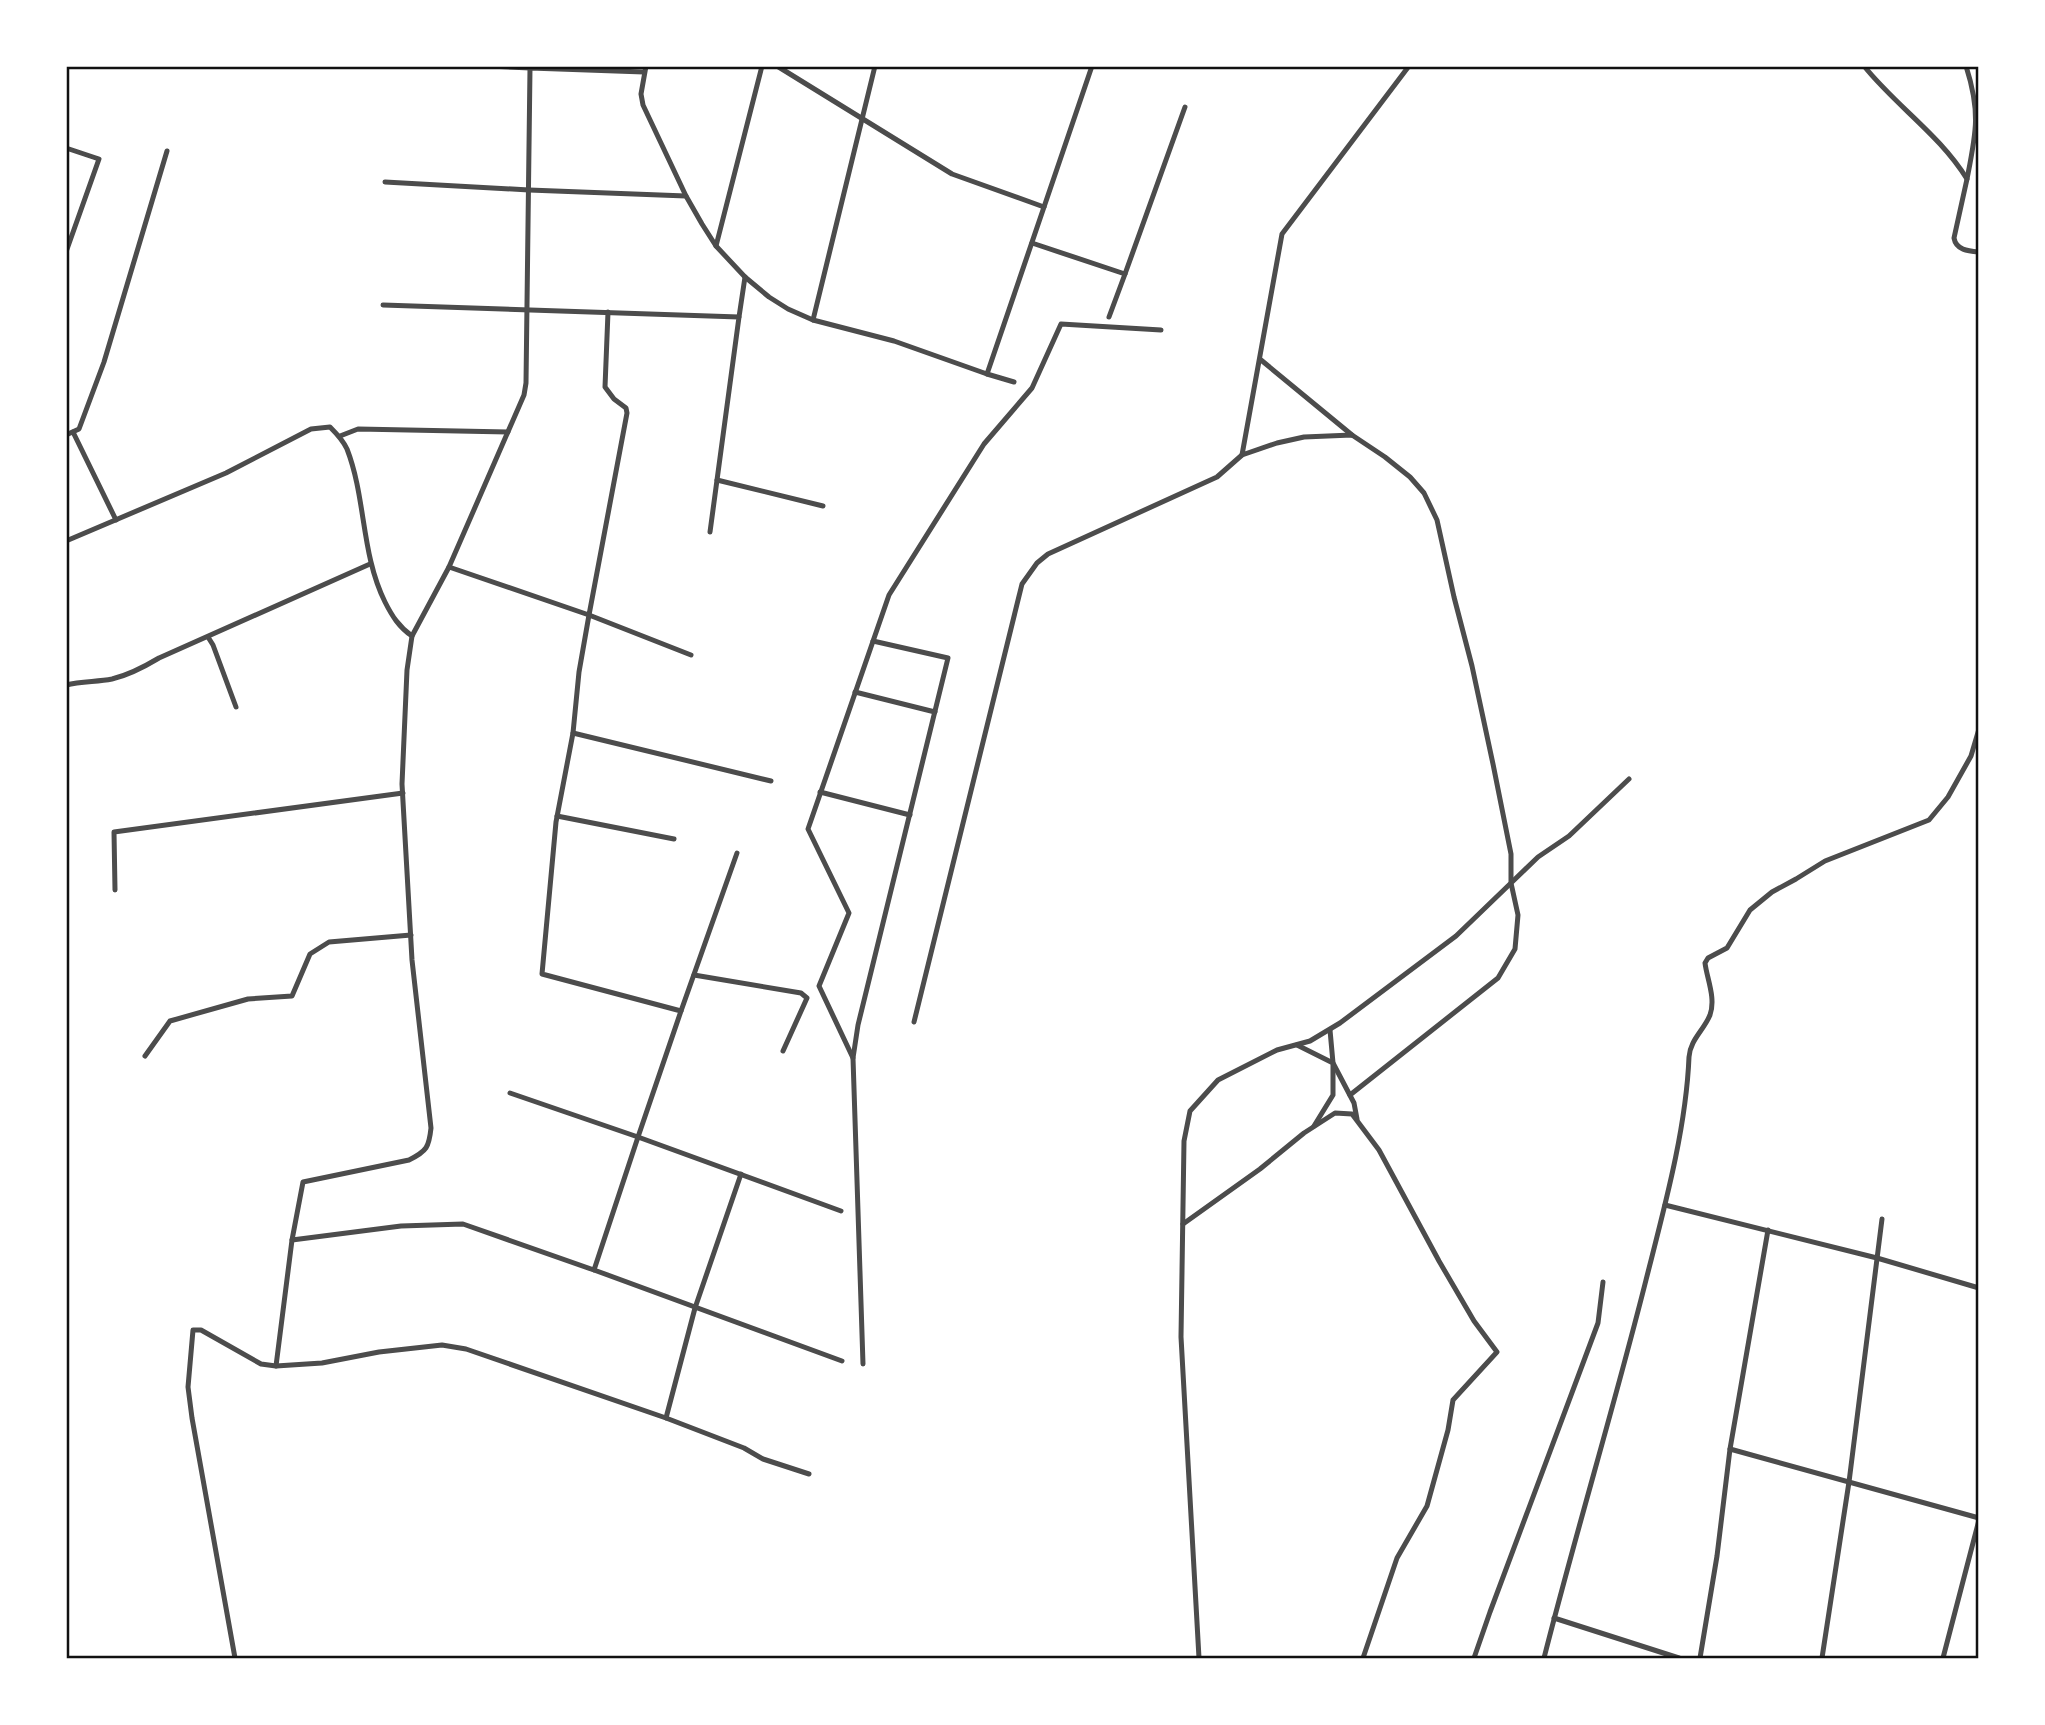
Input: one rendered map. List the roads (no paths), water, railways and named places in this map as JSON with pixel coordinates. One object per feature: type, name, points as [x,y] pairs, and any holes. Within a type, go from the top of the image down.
[{"type":"street","points":[[490,66],[645,69],[641,94],[643,105],[686,196],[716,246],[745,277],[788,309],[813,320],[894,341],[1014,383]]},
{"type":"street","points":[[716,246],[762,66]]},
{"type":"street","points":[[777,66],[952,174],[1044,207]]},
{"type":"street","points":[[813,320],[876,66]]},
{"type":"street","points":[[987,374],[1092,66]]},
{"type":"street","points":[[1242,455],[1282,234],[1409,66]]},
{"type":"street","points":[[1864,66],[1937,141],[1967,179]]},
{"type":"street","points":[[1966,66],[1977,107],[1976,129],[1954,238],[1960,248],[1979,252]]},
{"type":"street","points":[[276,1366],[292,1240],[303,1182],[409,1160],[429,1146],[432,1128],[411,935],[403,793],[407,670],[412,636],[449,568],[520,407],[526,383],[530,68]]},
{"type":"street","points":[[1109,317],[1185,107]]},
{"type":"street","points":[[66,148],[99,159],[66,252]]},
{"type":"street","points":[[116,520],[70,433],[79,429],[104,362],[167,151]]},
{"type":"street","points":[[385,182],[686,196]]},
{"type":"street","points":[[1032,243],[1125,274]]},
{"type":"street","points":[[710,532],[745,277]]},
{"type":"street","points":[[383,305],[739,317]]},
{"type":"street","points":[[608,312],[605,387],[614,399],[626,408],[627,413],[579,672],[573,733],[557,816],[542,974],[681,1011]]},
{"type":"street","points":[[853,1058],[819,986],[849,913],[808,829],[889,596],[984,444],[1032,388],[1061,324],[1161,330]]},
{"type":"street","points":[[1261,360],[1352,435],[1410,477],[1424,493],[1437,520],[1511,854],[1511,883],[1518,915],[1515,949],[1499,978],[1350,1095]]},
{"type":"street","points":[[66,541],[226,473],[311,429],[330,427],[340,436],[346,447],[376,584],[401,628],[412,636]]},
{"type":"street","points":[[340,436],[358,429],[508,432]]},
{"type":"street","points":[[914,1022],[1021,584],[1037,563],[1048,554],[1217,477],[1242,455],[1304,437],[1352,435]]},
{"type":"street","points":[[717,480],[824,506]]},
{"type":"street","points":[[66,685],[80,681],[111,679],[136,671],[159,658],[370,564]]},
{"type":"street","points":[[449,568],[589,615],[691,654]]},
{"type":"street","points":[[208,637],[236,706]]},
{"type":"street","points":[[863,1364],[853,1058],[858,1025],[948,658],[873,641]]},
{"type":"street","points":[[855,692],[935,712]]},
{"type":"street","points":[[1544,1658],[1623,1373],[1665,1205],[1689,1081],[1692,1042],[1710,1013],[1711,999],[1705,963],[1708,958],[1727,948],[1750,911],[1772,892],[1825,861],[1928,820],[1948,797],[1971,756],[1979,729]]},
{"type":"street","points":[[573,733],[771,781]]},
{"type":"street","points":[[1199,1658],[1181,1337],[1184,1141],[1190,1111],[1218,1080],[1277,1050],[1310,1041],[1330,1030],[1457,936],[1538,857],[1569,836],[1629,779]]},
{"type":"street","points":[[820,792],[910,815]]},
{"type":"street","points":[[115,890],[114,832],[403,793]]},
{"type":"street","points":[[557,816],[674,839]]},
{"type":"street","points":[[594,1270],[737,853]]},
{"type":"street","points":[[145,1056],[170,1021],[248,999],[292,996],[310,954],[329,942],[411,935]]},
{"type":"street","points":[[694,975],[801,993],[807,998],[783,1051]]},
{"type":"street","points":[[1314,1126],[1333,1095],[1330,1030]]},
{"type":"street","points":[[1297,1045],[1333,1063],[1354,1103],[1357,1121]]},
{"type":"street","points":[[510,1093],[841,1211]]},
{"type":"street","points":[[1183,1224],[1314,1126],[1335,1113],[1352,1114],[1379,1150],[1474,1321],[1497,1352],[1452,1400],[1448,1430],[1427,1506],[1397,1558],[1363,1658]]},
{"type":"street","points":[[666,1418],[695,1307],[741,1174]]},
{"type":"street","points":[[1665,1205],[1877,1258],[1979,1288]]},
{"type":"street","points":[[1822,1658],[1849,1482],[1882,1219]]},
{"type":"street","points":[[292,1240],[401,1226],[463,1224],[842,1361]]},
{"type":"street","points":[[1700,1658],[1717,1556],[1730,1449],[1768,1230]]},
{"type":"street","points":[[1474,1658],[1598,1323],[1603,1282]]},
{"type":"street","points":[[235,1658],[188,1387],[193,1330],[201,1330],[261,1364],[276,1366],[322,1363],[379,1352],[442,1345],[466,1349],[666,1418],[744,1448],[763,1459],[809,1474]]},
{"type":"street","points":[[1730,1449],[1979,1519],[1943,1658]]},
{"type":"street","points":[[1554,1618],[1679,1658]]}]
